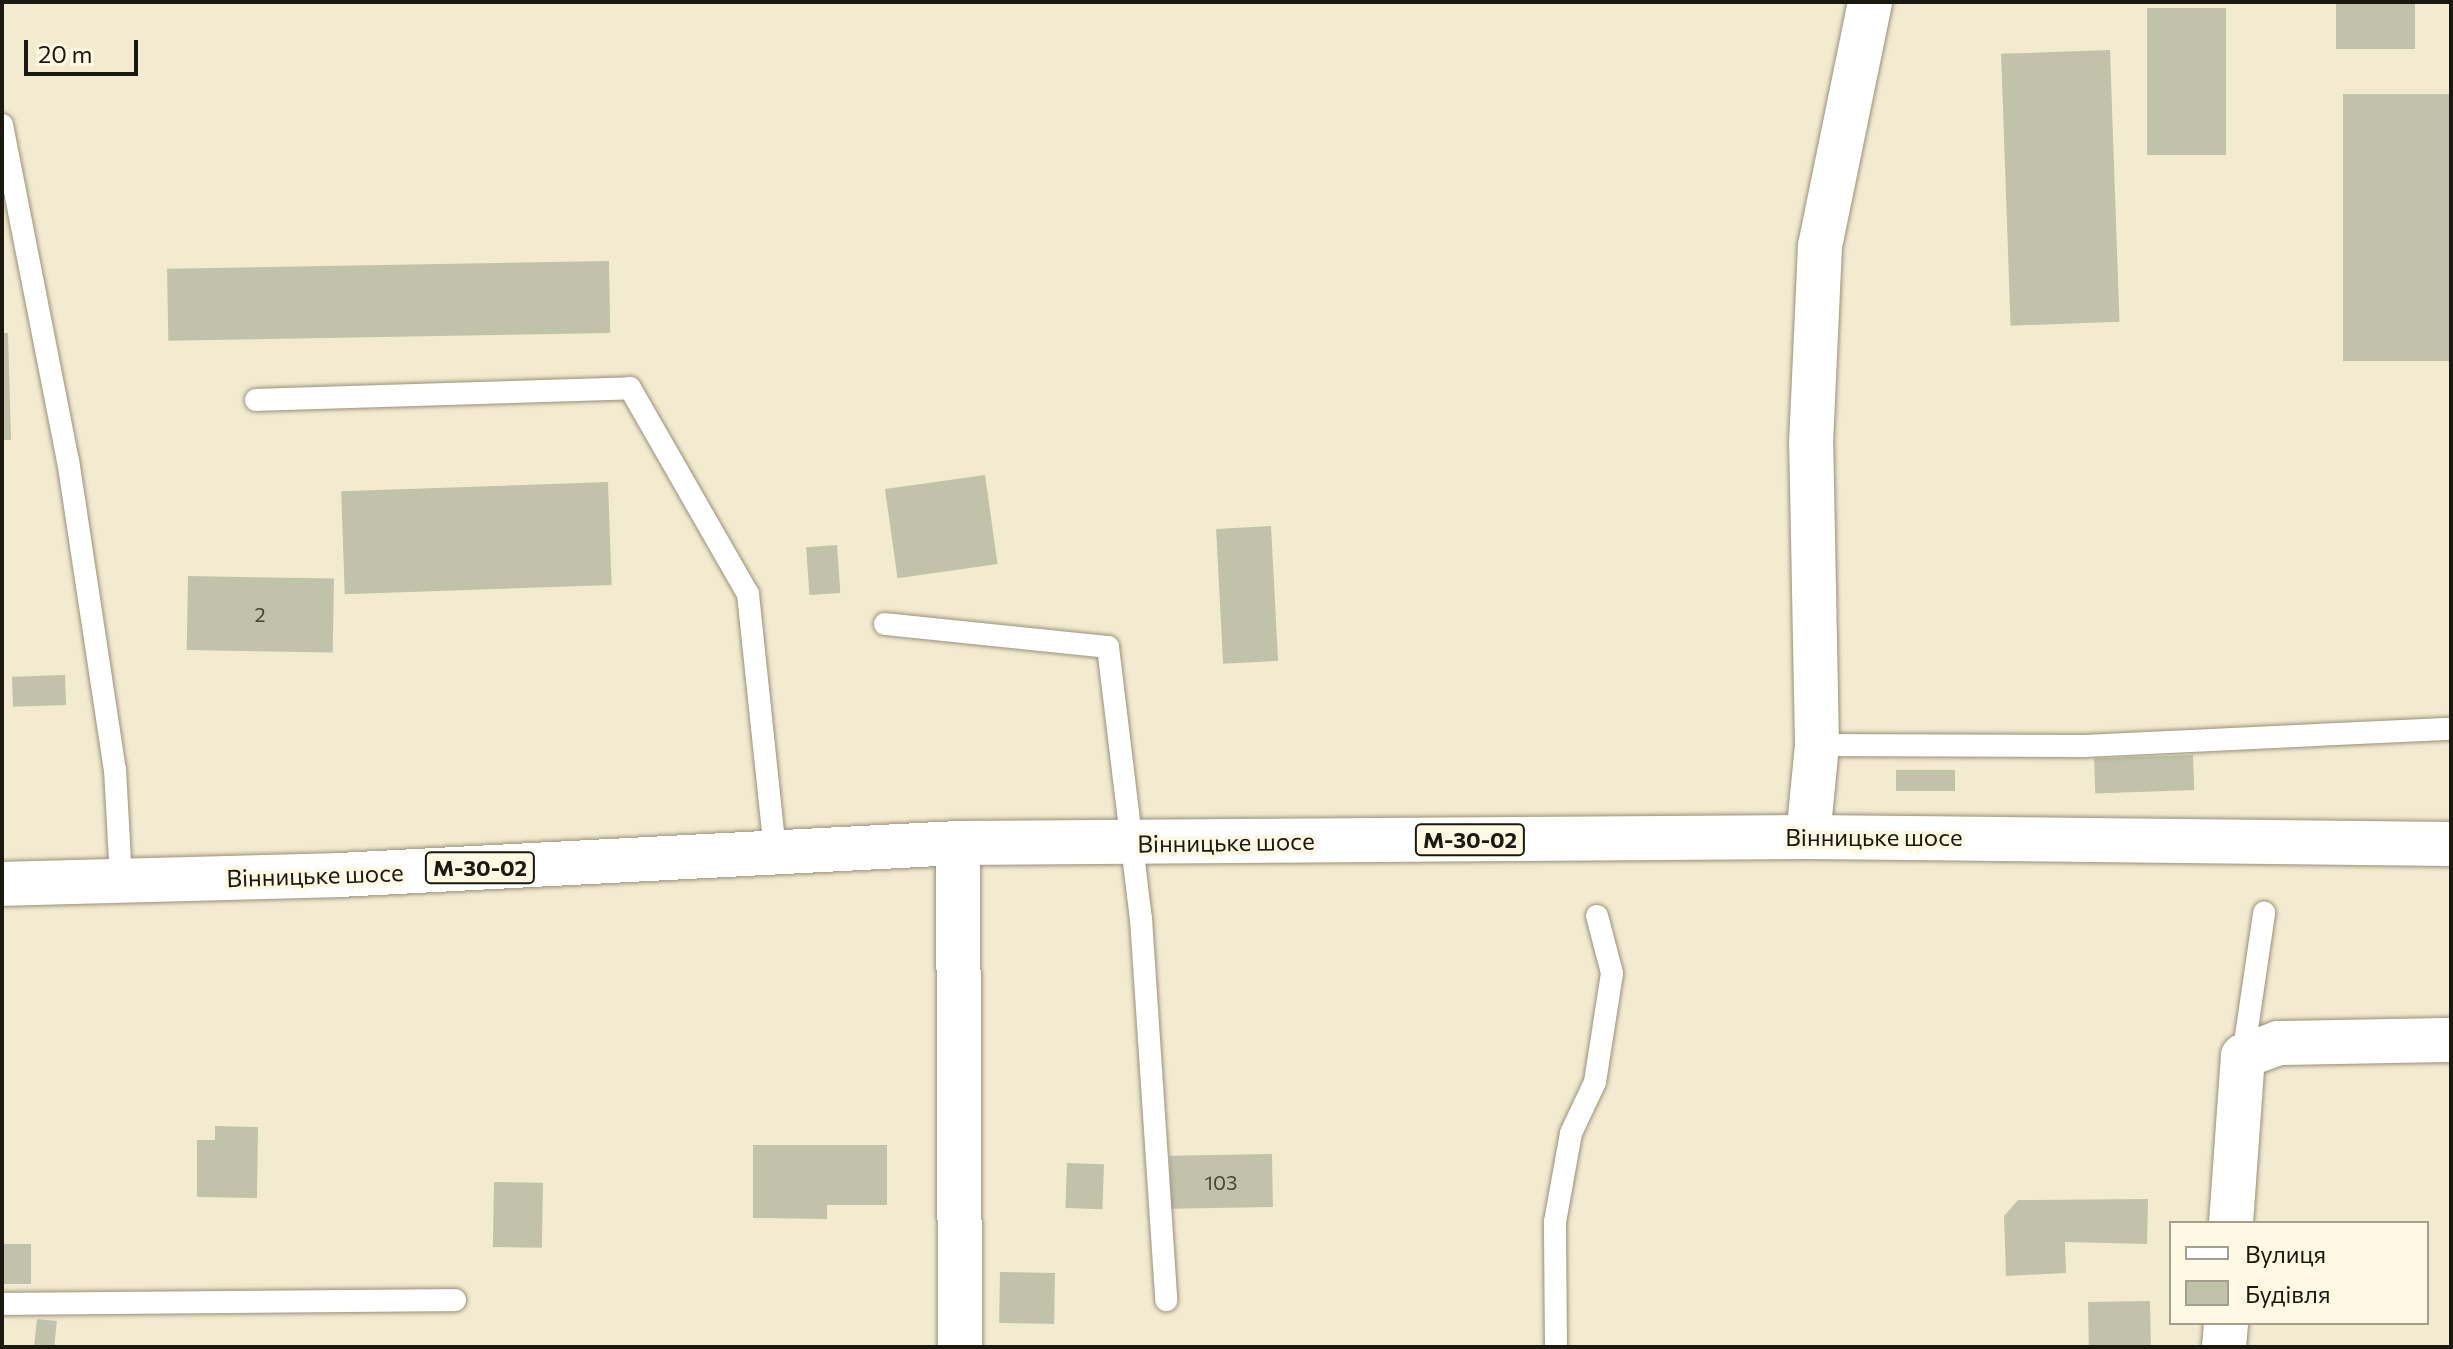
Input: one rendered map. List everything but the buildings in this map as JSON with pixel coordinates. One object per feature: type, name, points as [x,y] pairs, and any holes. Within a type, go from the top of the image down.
[{"type":"main road","points":[[1808,837],[1817,745],[1811,444],[1820,246],[1870,2]]},
{"type":"main road","name":"Вінницьке шосе","points":[[2,884],[958,843],[1808,837],[2451,844]]},
{"type":"main road","points":[[958,843],[960,1347]]},
{"type":"main road","points":[[2231,1221],[2243,1056],[2278,1043],[2451,1040]]},
{"type":"main road","points":[[2224,1347],[2226,1325]]},
{"type":"lane","points":[[2,125],[68,460],[115,769],[121,881]]},
{"type":"lane","points":[[256,400],[630,388],[748,594],[775,852]]},
{"type":"lane","points":[[885,624],[1108,647],[1132,843],[1158,1119],[1166,1300]]},
{"type":"lane","points":[[1817,745],[2084,746],[2451,729]]},
{"type":"lane","points":[[2243,1056],[2264,913]]},
{"type":"lane","points":[[1556,1347],[1555,1222],[1571,1133],[1595,1082],[1612,973],[1597,916]]},
{"type":"lane","points":[[2,1304],[455,1300]]}]
